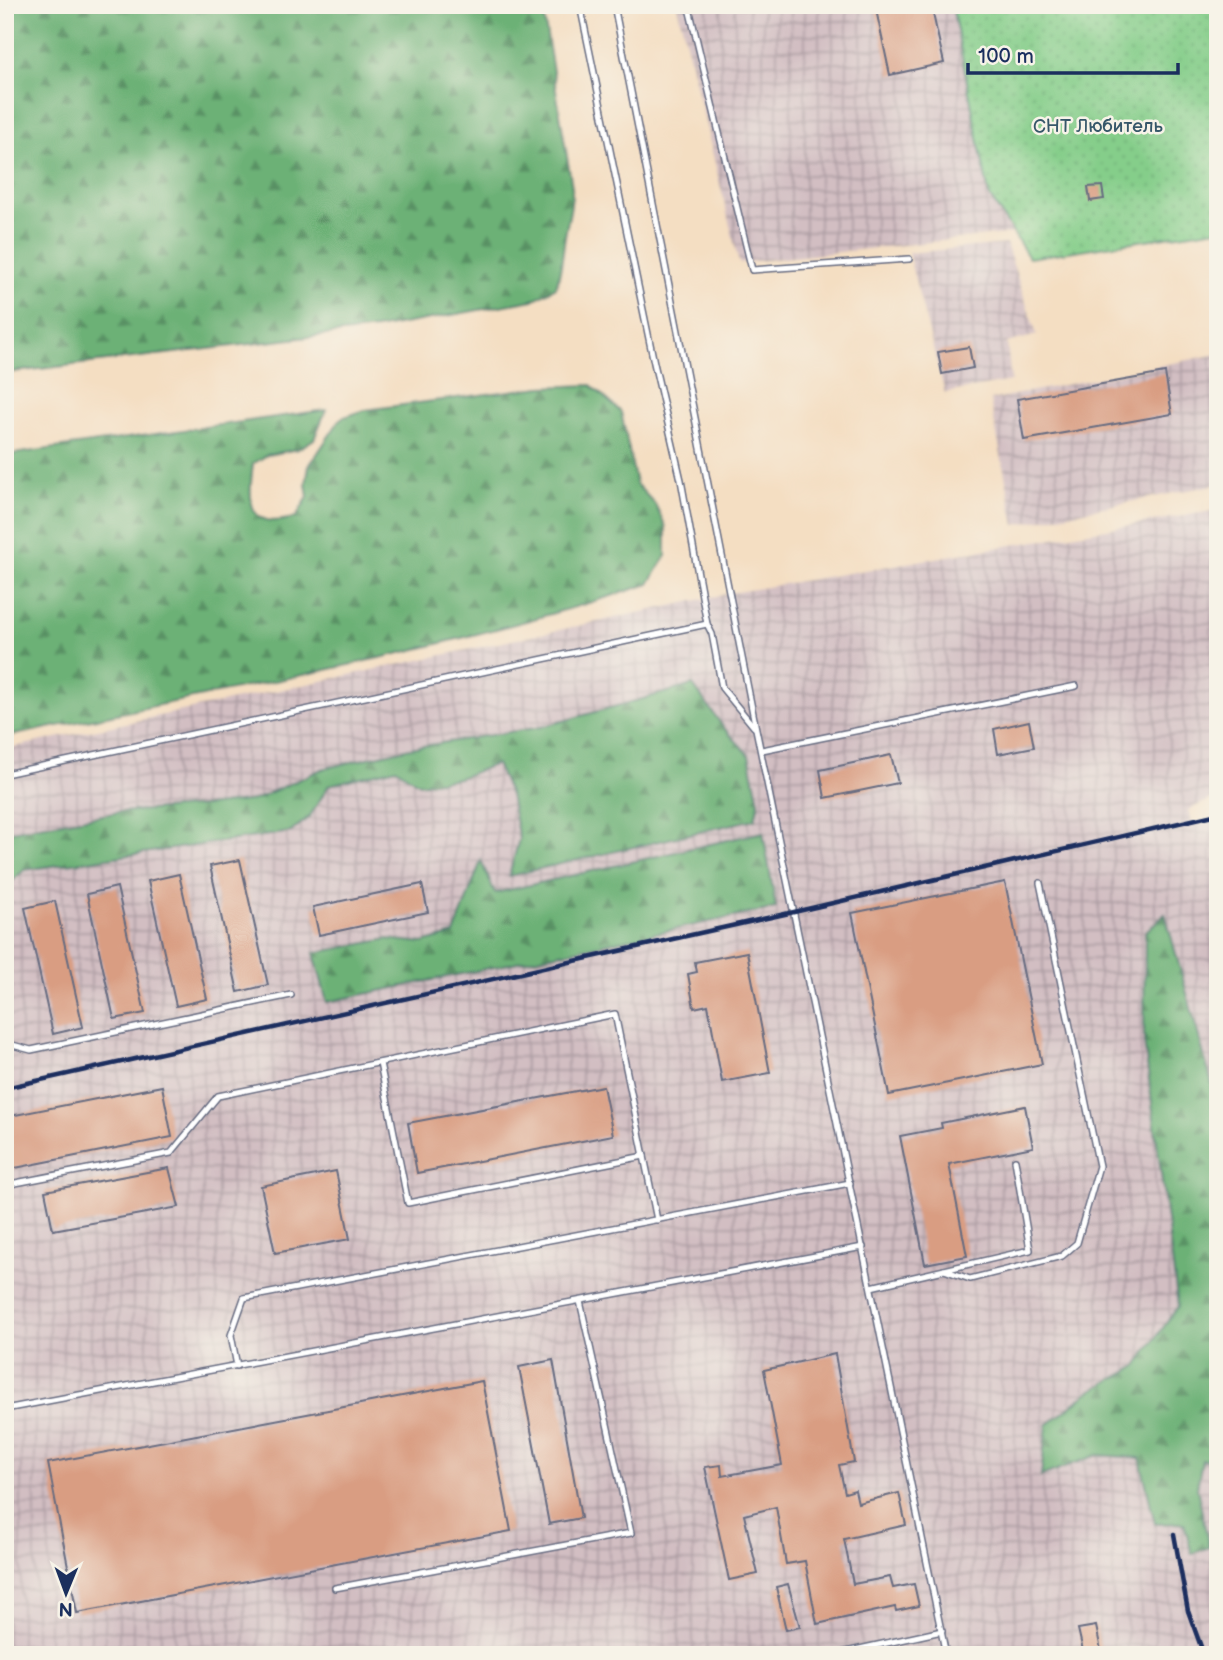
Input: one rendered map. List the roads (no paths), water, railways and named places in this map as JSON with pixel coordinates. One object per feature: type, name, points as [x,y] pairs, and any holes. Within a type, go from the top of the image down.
[{"type":"lane","points":[[580,5],[681,480],[707,624],[712,634],[722,688],[756,729]]},
{"type":"lane","points":[[614,5],[756,729],[947,1655]]},
{"type":"lane","points":[[702,5],[689,7],[752,270],[909,259]]},
{"type":"lane","points":[[5,774],[707,624]]},
{"type":"lane","points":[[762,750],[1076,686]]},
{"type":"lane","points":[[944,1270],[970,1279],[1062,1256],[1077,1243],[1099,1166],[1040,883]]},
{"type":"lane","points":[[5,1043],[31,1050],[290,995]]},
{"type":"lane","points":[[5,1185],[171,1153],[218,1096],[615,1014],[657,1220]]},
{"type":"lane","points":[[380,1063],[408,1203],[644,1156]]},
{"type":"lane","points":[[871,1287],[1030,1250],[1015,1160]]},
{"type":"lane","points":[[237,1366],[231,1335],[244,1298],[850,1183]]},
{"type":"lane","points":[[5,1409],[863,1247]]},
{"type":"lane","points":[[335,1588],[631,1533],[580,1301]]},
{"type":"lane","points":[[832,1655],[942,1631]]},
{"type":"railway","points":[[5,1088],[794,912],[1218,814]]},
{"type":"railway","points":[[1174,1534],[1188,1611],[1204,1655]]},
{"type":"park label","name":"СНТ Любитель","points":[[1098,126]]}]
